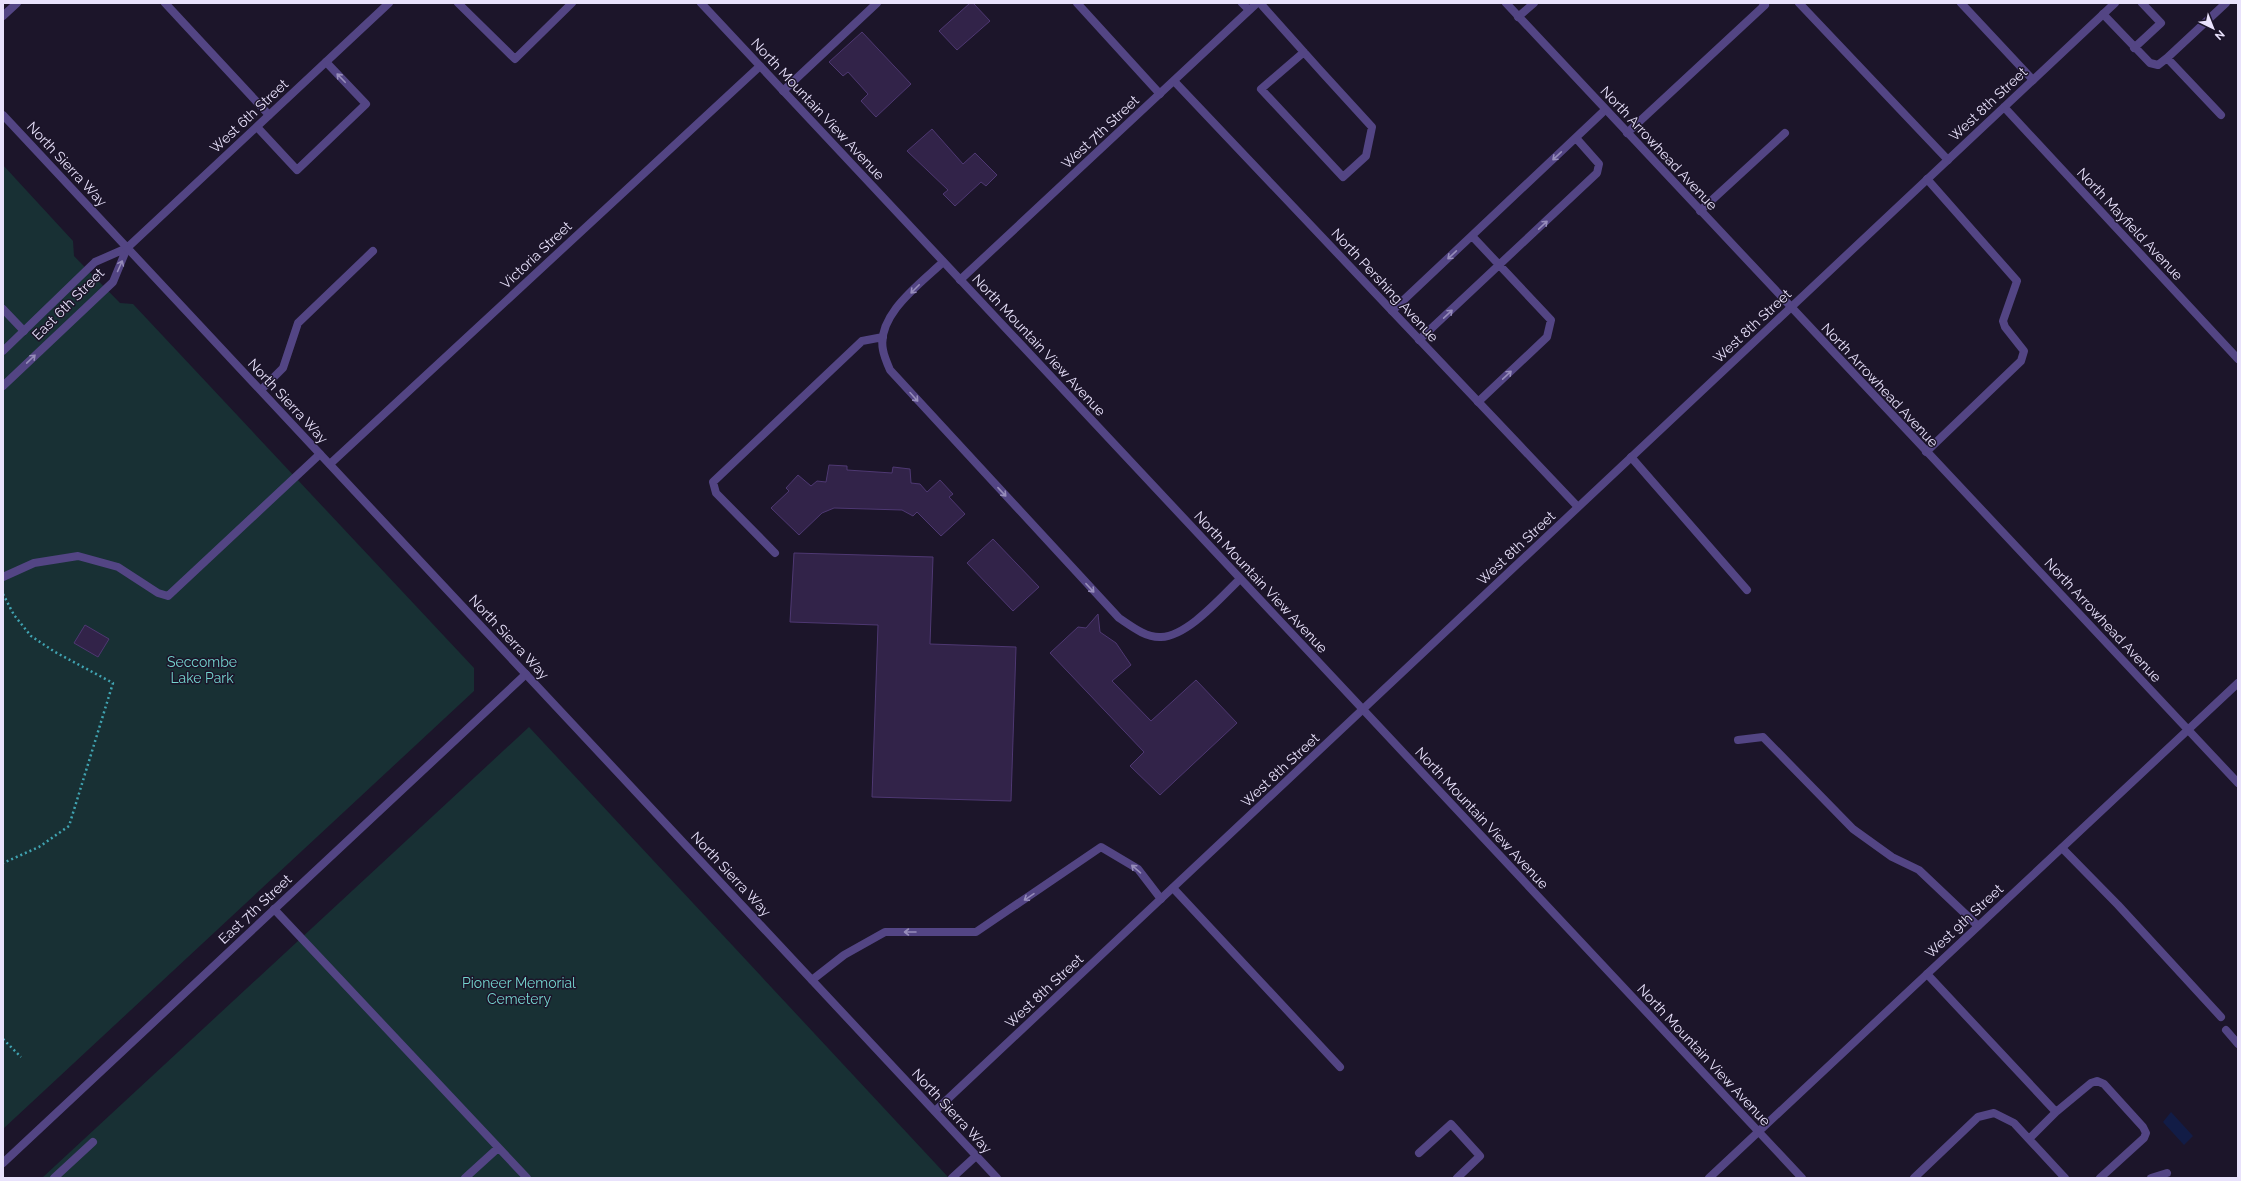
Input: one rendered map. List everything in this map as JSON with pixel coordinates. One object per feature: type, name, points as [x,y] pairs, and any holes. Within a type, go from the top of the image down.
[{"type":"street","points":[[3,16],[17,3]]},
{"type":"street","points":[[165,3],[269,115]]},
{"type":"street","name":"West 6th Street","points":[[127,248],[389,3]]},
{"type":"street","points":[[458,3],[515,59],[572,3]]},
{"type":"street","name":"North Mountain View Avenue","points":[[701,3],[1802,1178]]},
{"type":"street","points":[[783,91],[877,3]]},
{"type":"street","points":[[1076,3],[1160,94]]},
{"type":"street","points":[[1242,3],[1249,10]]},
{"type":"street","points":[[1258,3],[1304,52],[1372,127],[1366,156],[1343,176],[1261,90],[1304,52]]},
{"type":"street","name":"West 7th Street","points":[[960,280],[1258,3]]},
{"type":"street","name":"North Arrowhead Avenue","points":[[1506,3],[1790,308],[2238,783]]},
{"type":"street","points":[[1518,17],[1534,3]]},
{"type":"street","points":[[1627,133],[1765,5],[1763,3]]},
{"type":"street","points":[[1799,3],[1948,160]]},
{"type":"street","points":[[1961,3],[2033,80]]},
{"type":"street","name":"West 8th Street","points":[[935,1111],[2115,3]]},
{"type":"street","points":[[2134,48],[2161,23],[2142,3]]},
{"type":"street","points":[[2103,14],[2150,63],[2158,64],[2167,58],[2226,3]]},
{"type":"street","points":[[2167,58],[2222,115]]},
{"type":"street","points":[[257,127],[297,170],[366,104],[326,62]]},
{"type":"street","name":"Victoria Street","points":[[330,464],[760,66]]},
{"type":"street","name":"North Pershing Avenue","points":[[1174,81],[1578,507]]},
{"type":"street","name":"North Mayfield Avenue","points":[[2004,107],[2238,359]]},
{"type":"street","points":[[1392,311],[1605,110]]},
{"type":"street","name":"North Sierra Way","points":[[3,115],[997,1178]]},
{"type":"street","points":[[1700,211],[1785,133]]},
{"type":"street","points":[[1419,340],[1597,173],[1599,164],[1576,138]]},
{"type":"street","points":[[1926,452],[2021,361],[2024,351],[2005,327],[2003,322],[2017,281],[1927,179]]},
{"type":"street","points":[[1472,236],[1551,320],[1547,338],[1478,402]]},
{"type":"street","name":"East 6th Street","points":[[3,351],[95,262],[127,248]]},
{"type":"street","name":"East 6th Street","points":[[3,386],[113,282],[127,248]]},
{"type":"street","points":[[261,390],[283,368],[298,323],[373,251]]},
{"type":"street","points":[[943,262],[894,309],[885,325],[882,349],[890,370],[1119,618],[1139,631],[1161,637],[1190,625],[1240,579]]},
{"type":"street","points":[[3,309],[24,331]]},
{"type":"street","points":[[775,553],[716,493],[713,482],[862,341],[883,337]]},
{"type":"street","points":[[3,577],[34,563],[78,556],[118,567],[158,593],[168,596],[320,454]]},
{"type":"street","points":[[1631,458],[1747,590]]},
{"type":"street","name":"East 7th Street","points":[[3,1163],[526,674]]},
{"type":"street","name":"West 9th Street","points":[[1709,1178],[2238,683]]},
{"type":"street","points":[[1738,740],[1763,737],[1853,829],[1892,857],[1919,870],[1978,926]]},
{"type":"street","points":[[812,980],[844,955],[885,932],[976,932],[1101,847],[1138,869],[1162,899]]},
{"type":"street","points":[[2062,848],[2118,904],[2221,1017]]},
{"type":"street","points":[[1173,888],[1340,1067]]},
{"type":"street","points":[[274,910],[527,1178]]},
{"type":"street","points":[[1927,974],[2056,1112]]},
{"type":"street","points":[[2226,1030],[2238,1044]]},
{"type":"street","points":[[2030,1138],[2056,1112],[2091,1083],[2097,1081],[2104,1084],[2143,1127],[2146,1133],[2144,1138],[2100,1178]]},
{"type":"street","points":[[1914,1178],[1978,1117],[1994,1113],[2014,1123],[2030,1138],[2065,1178]]},
{"type":"street","points":[[1419,1153],[1451,1124],[1480,1156],[1457,1178]]},
{"type":"street","points":[[54,1178],[93,1142]]},
{"type":"street","points":[[465,1178],[498,1148]]},
{"type":"street","points":[[952,1178],[976,1156]]},
{"type":"street","points":[[2151,1178],[2167,1173]]},
{"type":"path","points":[[3,594],[14,615],[32,636],[55,652],[114,683],[69,826],[39,847],[3,863]]},
{"type":"path","points":[[3,1039],[21,1057]]},
{"type":"green space","name":"Seccombe Lake Park","points":[[3,165],[73,241],[74,256],[120,303],[133,304],[474,668],[474,691],[3,1129]]},
{"type":"green space","name":"Pioneer Memorial Cemetery","points":[[529,727],[949,1178],[42,1178]]},
{"type":"water","points":[[2171,1112],[2193,1136],[2184,1145],[2163,1122]]},
{"type":"building","points":[[970,3],[973,3],[990,21],[957,50],[939,31]]},
{"type":"building","points":[[862,32],[911,84],[876,117],[861,101],[868,94],[848,72],[843,76],[829,62]]},
{"type":"building","points":[[932,129],[963,164],[975,153],[997,175],[986,186],[981,182],[955,206],[943,194],[948,190],[907,151]]},
{"type":"building","points":[[829,465],[847,466],[847,470],[892,473],[893,467],[910,469],[911,483],[920,484],[927,492],[940,480],[953,494],[949,497],[965,514],[941,536],[917,512],[913,516],[902,510],[834,508],[822,513],[799,535],[771,508],[789,491],[786,488],[798,475],[811,486],[817,481],[826,482]]},
{"type":"building","points":[[993,539],[1039,587],[1013,611],[967,563]]},
{"type":"building","points":[[794,553],[933,557],[930,644],[1016,647],[1011,801],[872,797],[878,625],[790,622]]},
{"type":"building","points":[[1098,614],[1100,632],[1116,643],[1131,665],[1112,681],[1151,721],[1196,680],[1237,723],[1160,795],[1130,766],[1144,752],[1050,653],[1078,627],[1086,628]]},
{"type":"building","points":[[85,625],[109,639],[98,657],[74,643]]}]
